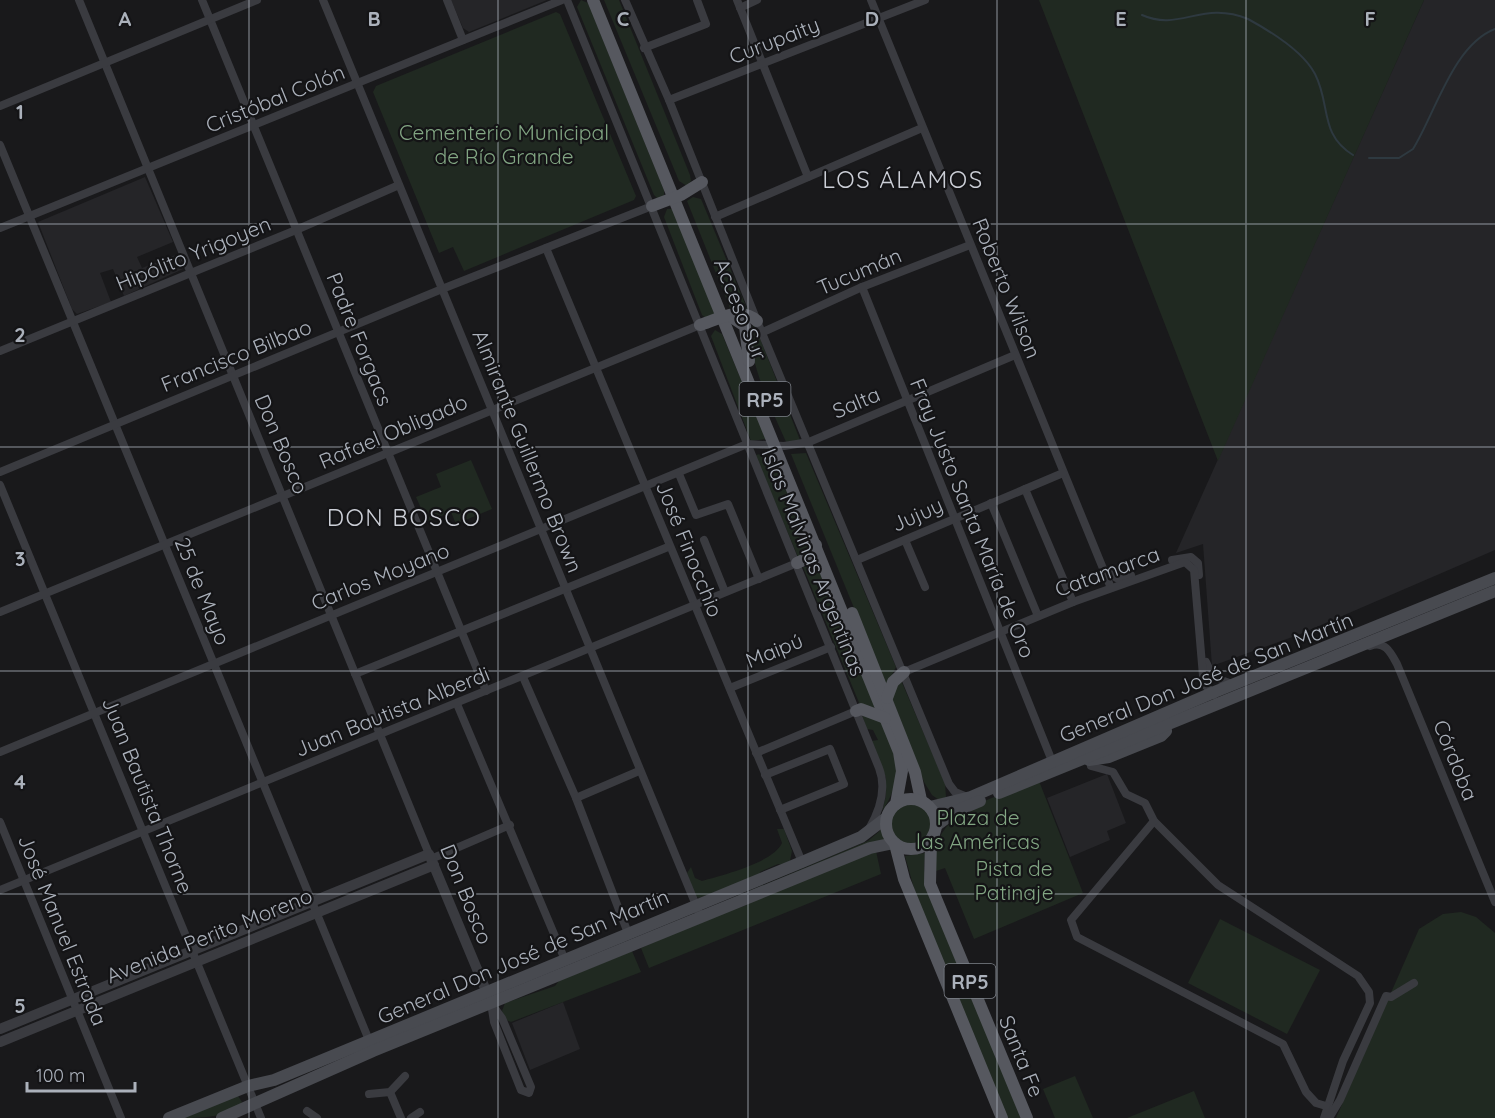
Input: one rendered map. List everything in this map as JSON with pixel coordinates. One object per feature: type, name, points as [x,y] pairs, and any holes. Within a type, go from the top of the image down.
[{"type":"main road","name":"Acceso Sur","points":[[593,0],[678,196]]},
{"type":"main road","name":"Acceso Sur","points":[[601,0],[727,317],[887,698],[926,803]]},
{"type":"main road","points":[[652,206],[678,196],[702,182]]},
{"type":"main road","points":[[699,325],[747,314],[760,326]]},
{"type":"main road","name":"Acceso Sur","points":[[727,317],[749,361],[816,545],[903,762],[896,804]]},
{"type":"main road","points":[[797,563],[812,556],[816,545]]},
{"type":"main road","name":"General Don José de San Martín","points":[[1216,697],[1236,684],[1495,578]]},
{"type":"main road","name":"General Don José de San Martín","points":[[937,825],[956,811],[1073,762],[1216,697],[1321,661],[1495,591]]},
{"type":"main road","points":[[887,698],[893,682],[904,672]]},
{"type":"main road","points":[[856,711],[861,709],[885,718]]},
{"type":"main road","points":[[1073,762],[1108,757],[1161,736],[1166,731],[1163,720]]},
{"type":"main road","name":"General Don José de San Martín","points":[[926,803],[971,797],[1052,761],[1163,720]]},
{"type":"main road","points":[[896,804],[908,798],[926,803]]},
{"type":"main road","name":"RP5","points":[[926,803],[937,825],[931,840]]},
{"type":"main road","name":"RP5","points":[[895,843],[887,832],[886,818],[896,804]]},
{"type":"main road","name":"General Don José de San Martín","points":[[170,1118],[248,1086],[274,1080],[371,1046],[489,998],[698,910],[861,837],[886,818]]},
{"type":"main road","points":[[895,843],[902,848],[918,849],[931,840]]},
{"type":"main road","name":"Santa Fe","points":[[931,840],[930,884],[1027,1118]]},
{"type":"main road","name":"General Don José de San Martín","points":[[489,998],[565,960],[628,933],[870,848],[895,843]]},
{"type":"main road","name":"Santa Fe","points":[[895,843],[904,879],[1002,1118]]},
{"type":"main road","name":"General Don José de San Martín","points":[[222,1118],[371,1046]]},
{"type":"street","name":"Don Bosco","points":[[79,0],[431,859],[489,998],[502,1018],[531,1087],[529,1093],[521,1090],[494,1022],[489,998]]},
{"type":"street","name":"Padre Forgacs","points":[[201,0],[486,691]]},
{"type":"street","points":[[0,106],[257,0]]},
{"type":"street","name":"Almirante Guillermo Brown","points":[[323,0],[698,910]]},
{"type":"street","points":[[447,0],[463,39]]},
{"type":"street","name":"Cristóbal Colón","points":[[0,228],[254,127],[562,0]]},
{"type":"street","name":"Islas Malvinas Argentinas","points":[[567,0],[882,776],[879,809],[861,837]]},
{"type":"street","name":"Islas Malvinas Argentinas","points":[[626,0],[949,784],[960,795],[971,797]]},
{"type":"street","points":[[644,48],[706,24],[697,0]]},
{"type":"street","points":[[757,0],[738,4],[808,177]]},
{"type":"street","name":"Roberto Wilson","points":[[871,0],[1111,588]]},
{"type":"street","name":"Curupaity","points":[[669,100],[925,0]]},
{"type":"street","points":[[716,217],[922,128]]},
{"type":"street","name":"25 de Mayo","points":[[0,145],[371,1046]]},
{"type":"street","name":"Hipólito Yrigoyen","points":[[0,351],[296,230],[399,185]]},
{"type":"street","name":"Francisco Bilbao","points":[[0,472],[441,289],[652,206]]},
{"type":"street","name":"Tucumán","points":[[760,326],[970,245]]},
{"type":"street","name":"José Finocchio","points":[[546,248],[646,488],[668,547],[730,688],[802,862]]},
{"type":"street","name":"Fray Justo Santa María de Oro","points":[[862,287],[1052,761]]},
{"type":"street","name":"Rafael Obligado","points":[[0,612],[699,325]]},
{"type":"street","name":"Salta","points":[[780,445],[809,442],[1015,355]]},
{"type":"street","name":"Carlos Moyano","points":[[0,752],[680,474],[747,444],[780,445]]},
{"type":"street","name":"Jujuy","points":[[858,560],[1063,473]]},
{"type":"street","points":[[680,474],[696,515],[728,504],[759,579]]},
{"type":"street","name":"Juan Bautista Thorne","points":[[0,485],[261,1118]]},
{"type":"street","points":[[1025,489],[1073,602]]},
{"type":"street","name":"Catamarca","points":[[991,503],[1038,616]]},
{"type":"street","points":[[704,540],[725,592]]},
{"type":"street","points":[[905,540],[926,587]]},
{"type":"street","points":[[355,674],[668,547]]},
{"type":"street","name":"Catamarca","points":[[1101,564],[1112,577],[1120,579],[1182,557],[1190,560]]},
{"type":"street","points":[[1190,560],[1198,566],[1208,670],[1216,680],[1236,684]]},
{"type":"street","points":[[1190,560],[1194,570],[1203,676],[1216,697]]},
{"type":"street","name":"Catamarca","points":[[904,672],[1073,602],[1190,560]]},
{"type":"street","name":"Juan Bautista Alberdi","points":[[0,890],[797,563]]},
{"type":"street","points":[[1373,629],[1386,636]]},
{"type":"street","name":"Córdoba","points":[[1386,636],[1491,881],[1495,902]]},
{"type":"street","name":"Córdoba","points":[[1321,661],[1346,657],[1380,644],[1390,652],[1412,699]]},
{"type":"street","name":"Maipú","points":[[730,688],[831,646]]},
{"type":"street","points":[[522,677],[576,798],[628,933]]},
{"type":"street","points":[[457,704],[565,960]]},
{"type":"street","points":[[756,753],[856,711]]},
{"type":"street","points":[[765,776],[830,749],[844,784],[780,810]]},
{"type":"street","points":[[1092,759],[1091,766],[1113,772],[1126,794],[1145,803],[1154,821],[1218,885],[1350,971],[1364,983],[1370,1003],[1326,1106],[1324,1118]]},
{"type":"street","points":[[576,798],[639,771]]},
{"type":"street","points":[[1154,821],[1071,920],[1077,937],[1283,1044],[1306,1092],[1316,1103],[1326,1106]]},
{"type":"street","name":"José Manuel Estrada","points":[[0,822],[75,1012],[121,1118]]},
{"type":"street","name":"Avenida Perito Moreno","points":[[0,1042],[75,1012],[194,957],[510,825]]},
{"type":"street","name":"Avenida Perito Moreno","points":[[0,1029],[194,957]]},
{"type":"street","points":[[1329,1118],[1340,1100],[1386,996],[1391,997],[1414,983]]},
{"type":"street","points":[[369,1094],[390,1092],[405,1076]]},
{"type":"street","points":[[390,1092],[401,1118]]},
{"type":"street","points":[[307,1111],[317,1118]]},
{"type":"street","points":[[411,1118],[420,1112]]},
{"type":"shaded area","points":[[451,0],[547,0],[469,32],[463,28]]},
{"type":"shaded area","points":[[1424,0],[1495,0],[1495,550],[1298,635],[1212,666],[1203,544],[1176,553]]},
{"type":"shaded area","points":[[145,177],[173,242],[137,257],[142,268],[178,254],[183,269],[124,296],[113,269],[100,273],[111,302],[77,314],[72,309],[38,222]]},
{"type":"shaded area","points":[[1107,774],[1126,823],[1107,831],[1110,840],[1070,857],[1047,798]]},
{"type":"shaded area","points":[[563,1002],[580,1049],[530,1070],[512,1023]]},
{"type":"green space","points":[[581,0],[588,3],[664,190],[664,195],[658,199],[654,195],[577,7]]},
{"type":"green space","points":[[604,0],[619,0],[690,175],[691,181],[687,186],[679,181]]},
{"type":"green space","points":[[1039,0],[1424,0],[1218,461]]},
{"type":"green space","name":"Cementerio Municipal de Río Grande","points":[[556,12],[560,14],[636,196],[634,200],[464,271],[453,247],[439,253],[373,92],[376,86]]},
{"type":"green space","points":[[693,197],[701,199],[748,311],[730,308],[687,201]]},
{"type":"green space","points":[[667,209],[672,209],[715,310],[714,315],[706,318],[702,315],[664,217]]},
{"type":"green space","points":[[754,323],[800,440],[786,442],[768,400],[752,349],[751,335]]},
{"type":"green space","points":[[715,330],[722,334],[766,439],[751,441],[711,336]]},
{"type":"green space","points":[[767,453],[772,457],[811,549],[798,557],[755,455]]},
{"type":"green space","points":[[806,453],[896,667],[886,686],[791,454]]},
{"type":"green space","points":[[471,460],[492,509],[456,524],[451,512],[427,522],[416,497],[441,487],[436,474]]},
{"type":"green space","points":[[817,565],[878,709],[860,705],[803,567]]},
{"type":"green space","points":[[900,678],[945,783],[946,797],[939,800],[932,795],[924,782],[891,696]]},
{"type":"green space","points":[[861,713],[882,721],[894,756],[896,776],[894,787],[882,811],[886,796],[886,778],[871,741],[878,740],[873,730],[867,729]]},
{"type":"green space","name":"Pista de Patinaje","points":[[1039,781],[1083,893],[974,939],[945,868],[933,872],[937,844],[944,831],[966,811],[980,803]]},
{"type":"green space","points":[[912,803],[927,809],[933,824],[927,839],[912,845],[897,839],[891,824],[897,809]]},
{"type":"green space","points":[[777,829],[784,829],[792,851],[790,861],[699,898],[695,896],[687,873],[691,867],[695,878],[702,881],[758,862],[769,857],[782,843]]},
{"type":"green space","points":[[882,829],[886,843],[709,908],[868,841]]},
{"type":"green space","points":[[876,851],[881,874],[649,968],[641,948],[728,909],[748,904],[757,897]]},
{"type":"green space","points":[[925,853],[924,870],[1021,1118],[1007,1118],[915,892],[905,856]]},
{"type":"green space","points":[[1461,912],[1476,917],[1495,933],[1495,1118],[1336,1118],[1419,929],[1443,914]]},
{"type":"green space","points":[[1220,919],[1320,970],[1287,1034],[1188,983]]},
{"type":"green space","points":[[632,951],[641,972],[511,1022],[506,1020],[502,1011],[505,1003],[555,986],[559,981]]},
{"type":"green space","points":[[1075,1076],[1093,1118],[1055,1118],[1043,1089]]},
{"type":"green space","points":[[1194,1091],[1205,1118],[1127,1118]]},
{"type":"green space","points":[[238,1096],[242,1102],[222,1114],[179,1118]]},
{"type":"waterway","points":[[1142,15],[1168,20],[1204,14],[1232,14],[1248,19],[1276,36],[1303,57],[1310,66],[1320,86],[1330,128],[1342,147],[1353,155]]},
{"type":"waterway","points":[[1369,158],[1399,158],[1413,149],[1456,65],[1480,37],[1495,29]]},
{"type":"district","name":"LOS ÁLAMOS","points":[[903,179]]},
{"type":"district","name":"DON BOSCO","points":[[404,517]]},
{"type":"park label","name":"Plaza de las Américas","points":[[978,829]]}]
